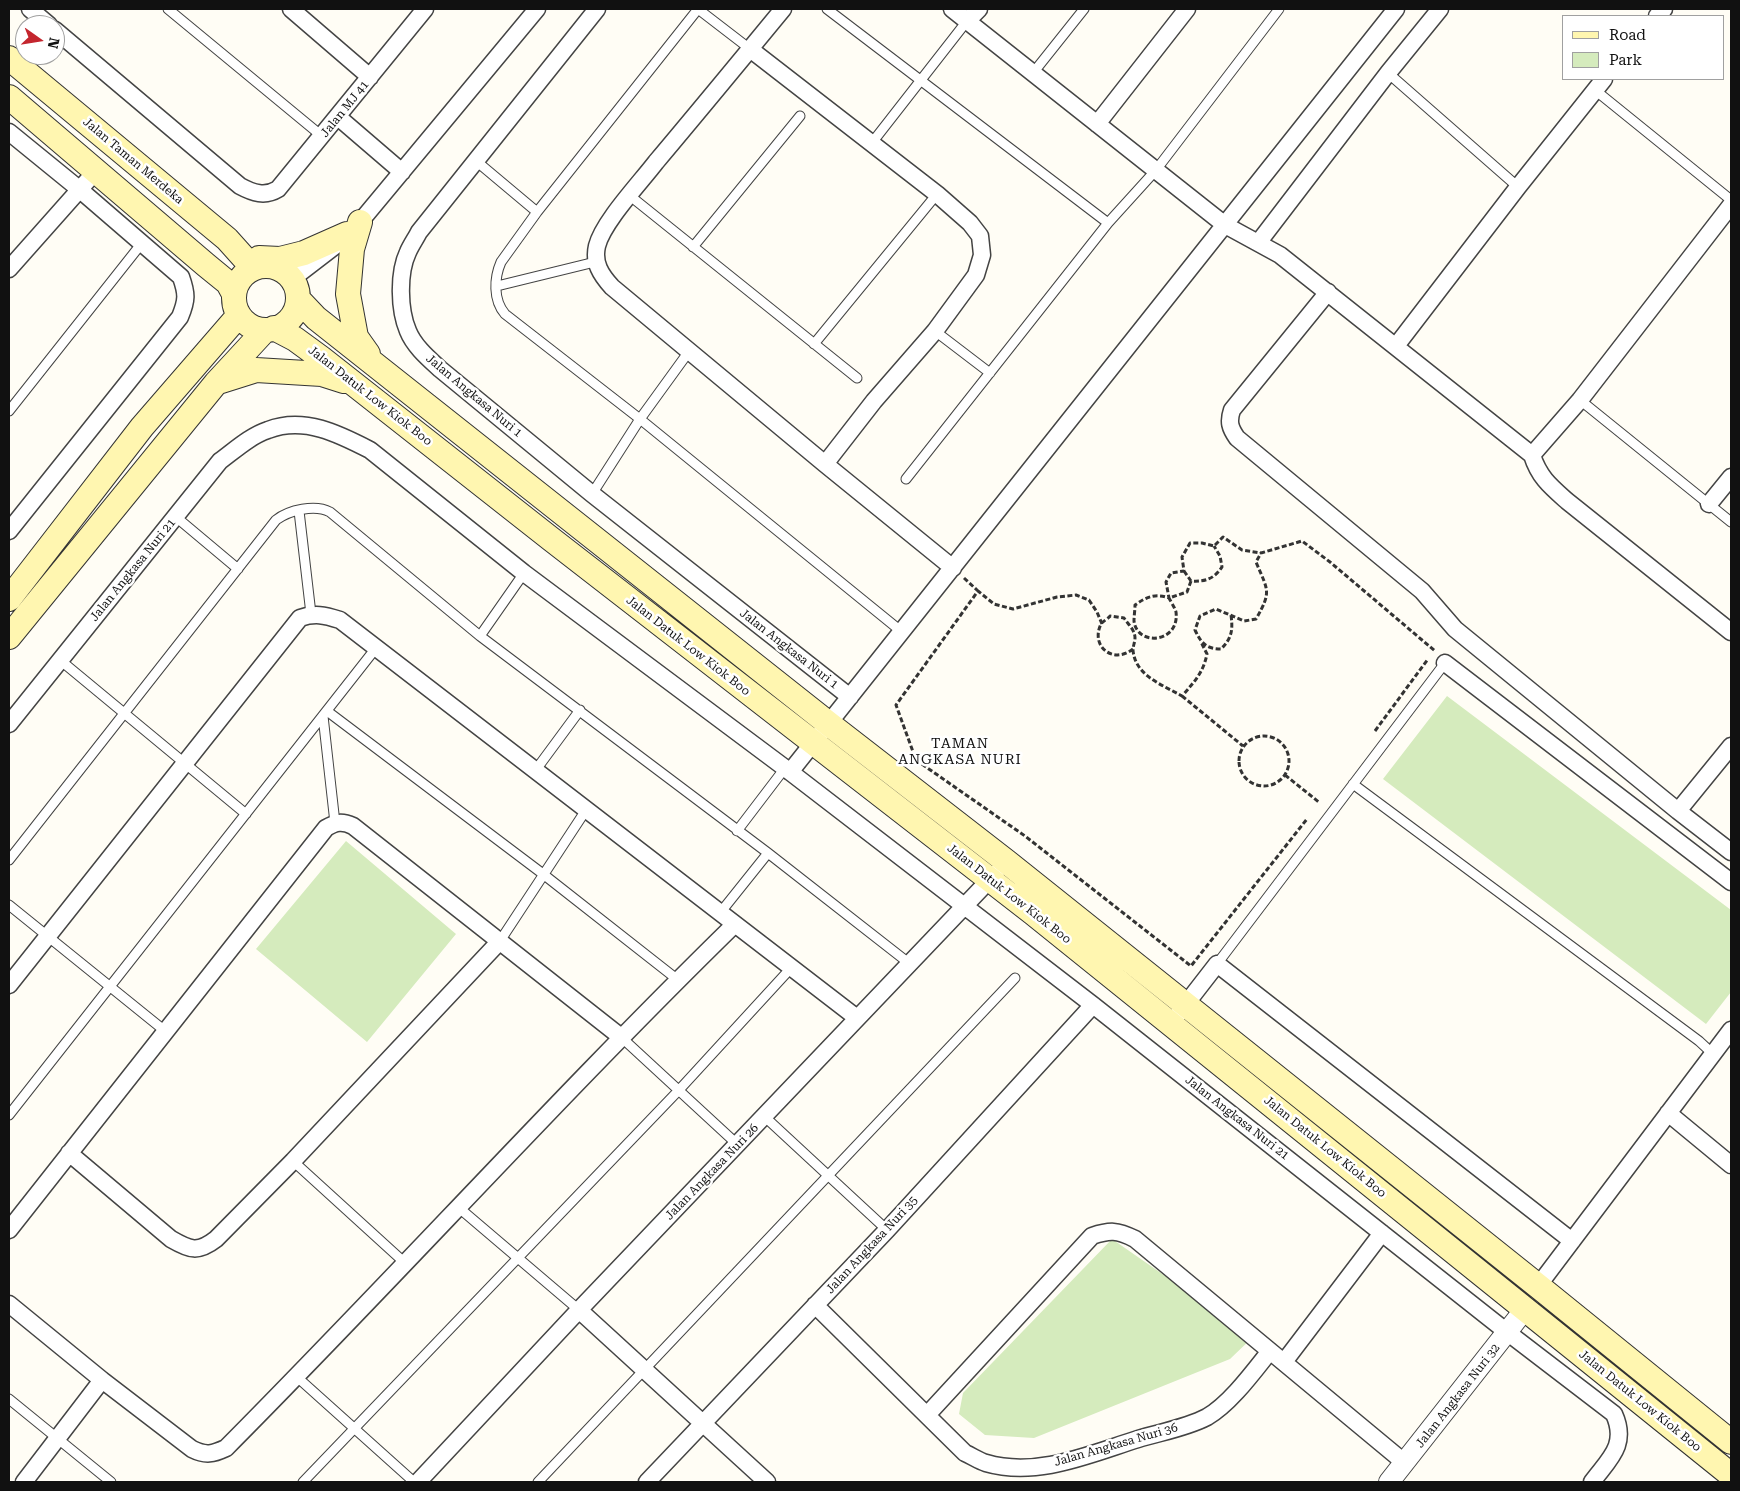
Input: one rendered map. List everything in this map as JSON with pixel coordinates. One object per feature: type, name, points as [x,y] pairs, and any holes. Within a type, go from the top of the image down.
[{"type":"main road","name":"Jalan Taman Merdeka","points":[[9,58],[228,239],[253,268]]},
{"type":"main road","points":[[9,97],[228,283],[236,305],[246,323],[255,328],[270,329]]},
{"type":"main road","points":[[228,239],[257,258],[280,259],[304,253],[354,228]]},
{"type":"main road","points":[[354,228],[348,294],[356,337],[374,363]]},
{"type":"main road","points":[[192,369],[220,324],[222,312],[219,290],[206,265]]},
{"type":"main road","points":[[9,599],[142,427],[192,369],[236,305],[237,283],[244,274],[253,268],[263,266],[274,266],[284,271],[295,289],[296,307],[288,320],[270,329],[216,383],[9,636]]},
{"type":"main road","name":"Jalan Datuk Low Kiok Boo","points":[[295,289],[316,318],[829,724],[1007,862],[1178,1014],[1525,1308],[1731,1475]]},
{"type":"main road","name":"Jalan Datuk Low Kiok Boo","points":[[270,329],[296,339],[990,879],[1178,1014],[1538,1286],[1731,1442]]},
{"type":"main road","points":[[216,383],[256,370],[322,374],[355,384]]},
{"type":"street","points":[[291,9],[370,77]]},
{"type":"street","name":"Jalan MJ 41","points":[[65,38],[240,186],[256,193],[271,193],[278,189],[425,9]]},
{"type":"street","points":[[295,289],[326,253],[354,228],[537,9]]},
{"type":"street","name":"Jalan Angkasa Nuri 1","points":[[597,9],[419,232],[407,253],[402,278],[402,307],[408,332],[422,352],[440,369],[592,494],[850,697]]},
{"type":"street","points":[[783,9],[629,195],[604,230],[597,246],[596,262],[602,276],[612,286],[824,464],[953,568]]},
{"type":"street","points":[[952,9],[1225,225],[1280,255],[1532,454],[1536,468],[1545,482],[1731,632]]},
{"type":"street","points":[[967,20],[979,9]]},
{"type":"street","points":[[1097,124],[1187,9]]},
{"type":"street","points":[[787,770],[829,724],[1396,9]]},
{"type":"street","points":[[1258,243],[1388,73],[1440,9]]},
{"type":"street","points":[[750,49],[937,194],[970,222],[980,236],[982,255],[976,275],[935,330],[874,401],[824,464]]},
{"type":"street","points":[[1396,346],[1518,187],[1600,85]]},
{"type":"street","points":[[338,117],[402,172]]},
{"type":"street","points":[[9,132],[79,189],[181,277],[186,289],[186,303],[180,317],[9,531]]},
{"type":"street","points":[[9,269],[96,171]]},
{"type":"street","points":[[1532,454],[1580,400],[1731,205]]},
{"type":"street","points":[[1328,292],[1232,410],[1228,421],[1237,438],[1422,591],[1456,629],[1678,811],[1731,852]]},
{"type":"street","name":"Jalan Angkasa Nuri 21","points":[[9,724],[220,461],[243,444],[269,430],[295,425],[320,428],[347,438],[370,450],[524,573],[787,770],[1093,1005],[1507,1332],[1614,1414],[1619,1425],[1619,1439],[1616,1450],[1592,1482]]},
{"type":"street","points":[[1709,504],[1731,477]]},
{"type":"street","points":[[9,985],[300,618],[311,614],[340,620],[857,1018]]},
{"type":"street","points":[[1445,663],[1731,882]]},
{"type":"street","points":[[1678,811],[1731,746]]},
{"type":"street","points":[[9,1230],[326,828],[335,823],[344,822],[353,826],[621,1037]]},
{"type":"street","name":"Jalan Angkasa Nuri 26","points":[[418,1482],[579,1310],[1007,862]]},
{"type":"street","points":[[9,1304],[102,1380],[192,1449],[203,1454],[214,1453],[226,1448],[297,1377],[621,1037],[735,924]]},
{"type":"street","points":[[69,1153],[172,1239],[194,1249],[206,1247],[293,1161],[500,941]]},
{"type":"street","points":[[1178,1014],[1217,964],[1572,1241]]},
{"type":"street","name":"Jalan Angkasa Nuri 35","points":[[647,1482],[887,1230],[1093,1005]]},
{"type":"street","points":[[1538,1286],[1731,1030]]},
{"type":"street","points":[[1668,1113],[1731,1165]]},
{"type":"street","points":[[927,1415],[1092,1236],[1111,1231],[1123,1233],[1135,1239],[1405,1463]]},
{"type":"street","points":[[1284,1362],[1382,1233]]},
{"type":"street","name":"Jalan Angkasa Nuri 36","points":[[815,1305],[965,1453],[985,1463],[1011,1467],[1058,1464],[1183,1426],[1208,1416],[1231,1397],[1270,1351]]},
{"type":"street","name":"Jalan Angkasa Nuri 32","points":[[1390,1482],[1525,1308]]},
{"type":"street","points":[[579,1310],[767,1482]]},
{"type":"street","points":[[24,1482],[102,1380]]},
{"type":"lane","points":[[168,9],[322,136]]},
{"type":"lane","points":[[750,49],[698,9],[537,212],[501,262],[498,270],[496,301],[505,314],[640,419],[902,632]]},
{"type":"lane","points":[[827,9],[1108,223]]},
{"type":"lane","points":[[1033,73],[1084,9]]},
{"type":"lane","points":[[906,479],[1108,223],[1156,170],[1279,9]]},
{"type":"lane","points":[[871,144],[967,20]]},
{"type":"lane","points":[[1388,73],[1518,187]]},
{"type":"lane","points":[[1600,85],[1731,200]]},
{"type":"lane","points":[[693,246],[800,116]]},
{"type":"lane","points":[[475,160],[537,212]]},
{"type":"lane","points":[[814,344],[937,194]]},
{"type":"lane","points":[[629,195],[857,378]]},
{"type":"lane","points":[[9,411],[142,243]]},
{"type":"lane","points":[[496,286],[596,262]]},
{"type":"lane","points":[[935,330],[990,373]]},
{"type":"lane","points":[[592,494],[640,419],[690,350]]},
{"type":"lane","points":[[1580,400],[1731,522]]},
{"type":"lane","points":[[9,860],[276,520],[299,511],[320,508],[330,512],[480,636],[737,831],[768,852],[910,964]]},
{"type":"lane","points":[[299,511],[311,614]]},
{"type":"lane","points":[[176,517],[238,569]]},
{"type":"lane","points":[[480,636],[524,573]]},
{"type":"lane","points":[[9,1115],[376,648]]},
{"type":"lane","points":[[60,660],[246,814]]},
{"type":"lane","points":[[1217,964],[1445,663]]},
{"type":"lane","points":[[535,771],[580,710]]},
{"type":"lane","points":[[325,713],[335,823]]},
{"type":"lane","points":[[325,713],[543,874],[678,980]]},
{"type":"lane","points":[[737,831],[787,770]]},
{"type":"lane","points":[[1353,784],[1691,1035],[1713,1054]]},
{"type":"lane","points":[[500,941],[586,810]]},
{"type":"lane","points":[[720,913],[768,852]]},
{"type":"lane","points":[[9,905],[165,1031]]},
{"type":"lane","points":[[304,1482],[679,1090],[791,968]]},
{"type":"lane","points":[[538,1482],[1014,978]]},
{"type":"lane","points":[[621,1037],[738,1145]]},
{"type":"lane","points":[[765,1117],[887,1230]]},
{"type":"lane","points":[[293,1161],[405,1262]]},
{"type":"lane","points":[[458,1207],[579,1310]]},
{"type":"lane","points":[[297,1377],[414,1482]]},
{"type":"lane","points":[[9,1399],[111,1482]]},
{"type":"path","points":[[1214,546],[1223,537],[1242,550],[1261,553],[1302,541],[1330,562],[1435,650],[1445,663]]},
{"type":"path","points":[[1190,543],[1214,546],[1220,556],[1222,568],[1218,574],[1209,580],[1201,582],[1191,581],[1184,571],[1182,557],[1190,543]]},
{"type":"path","points":[[1182,696],[1198,678],[1205,666],[1207,654],[1195,630],[1200,616],[1216,609],[1244,621],[1256,618],[1267,599],[1266,586],[1256,562],[1261,553]]},
{"type":"path","points":[[1133,649],[1125,656],[1114,656],[1106,652],[1100,645],[1099,636],[1102,624],[1110,616],[1124,618],[1144,636],[1153,639],[1161,638],[1170,632],[1176,612],[1169,598],[1166,582],[1171,573],[1184,571]]},
{"type":"path","points":[[1191,581],[1187,592],[1169,598],[1162,596],[1146,597],[1135,605],[1133,649],[1141,670],[1151,679],[1182,696],[1243,746]]},
{"type":"path","points":[[1102,624],[1089,600],[1076,595],[1057,597],[1013,609],[994,604],[978,591],[896,705],[916,760],[1025,836],[1191,966],[1308,819]]},
{"type":"path","points":[[1201,642],[1212,649],[1221,649],[1228,641],[1233,630],[1232,615]]},
{"type":"path","points":[[1372,734],[1435,650]]},
{"type":"path","points":[[1266,736],[1281,742],[1289,758],[1289,767],[1285,775],[1279,782],[1271,786],[1262,787],[1246,779],[1241,772],[1239,763],[1239,755],[1243,746],[1250,740],[1266,736]]},
{"type":"path","points":[[1285,775],[1320,803]]},
{"type":"path","points":[[1314,811],[1326,796]]},
{"type":"green space","points":[[1447,696],[1731,910],[1731,992],[1706,1024],[1383,779]]},
{"type":"green space","points":[[346,841],[456,934],[367,1042],[256,949]]},
{"type":"green space","points":[[1112,1239],[1253,1337],[1230,1359],[1034,1438],[985,1435],[959,1414],[963,1393]]},
{"type":"district","name":"TAMAN ANGKASA NURI","points":[[960,752]]}]
